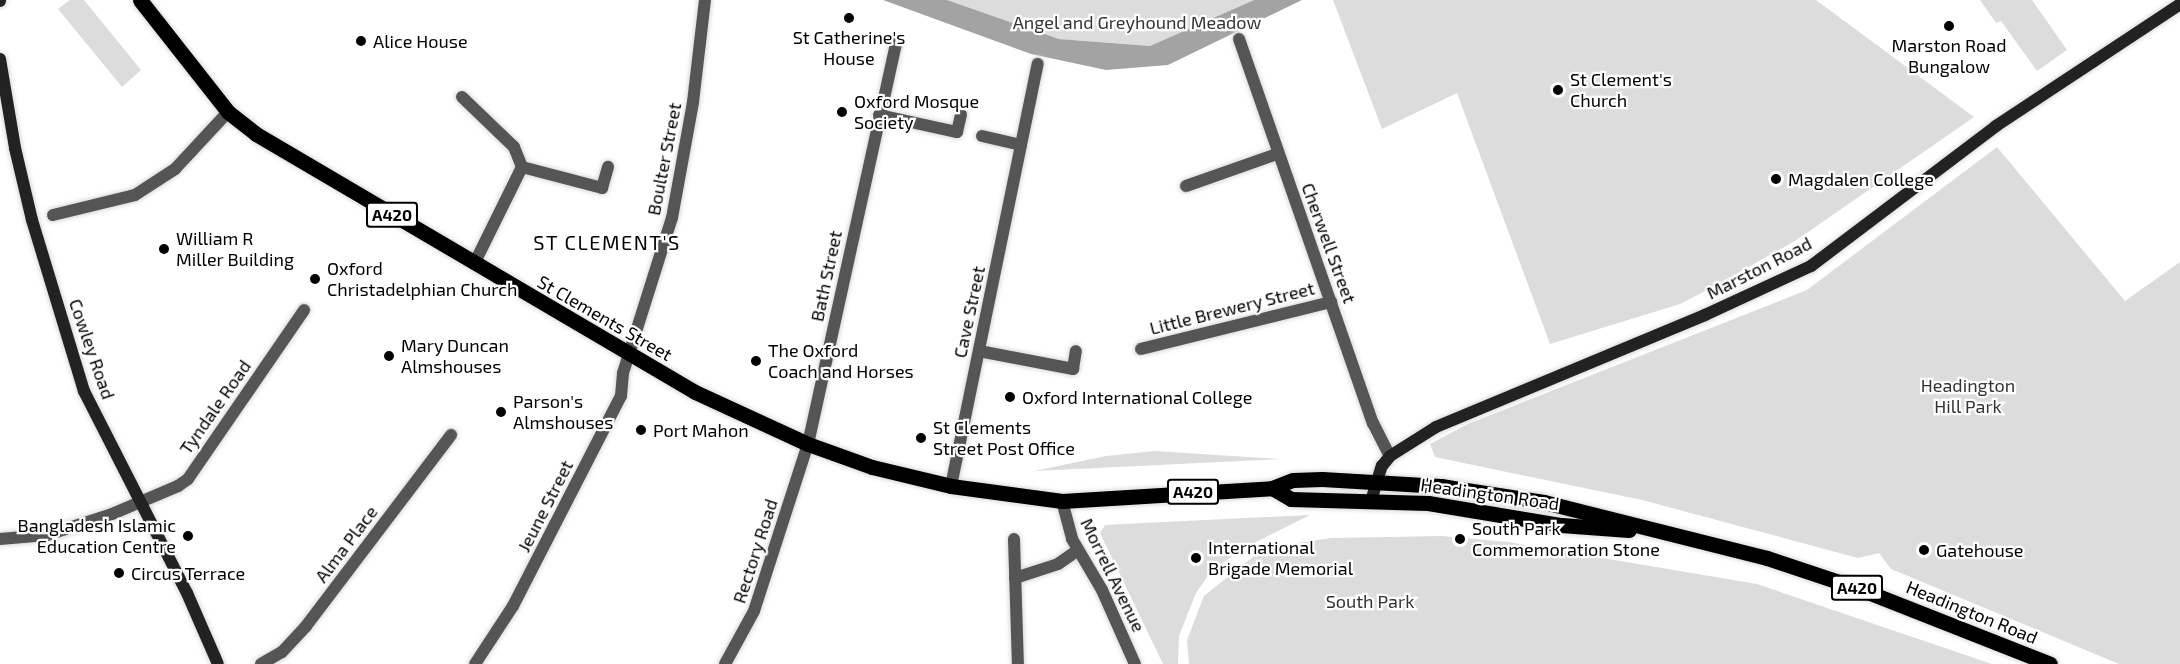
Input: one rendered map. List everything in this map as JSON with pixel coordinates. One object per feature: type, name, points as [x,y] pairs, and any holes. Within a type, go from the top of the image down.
[{"type":"main road","name":"St Clements Street","points":[[140,0],[228,112],[256,134],[628,356],[715,403],[808,444],[872,467],[951,486],[1062,501]]},
{"type":"main road","name":"Marston Road","points":[[1371,501],[1376,481],[1390,456],[1436,427],[1705,315],[1811,266],[1996,126],[2180,4]]},
{"type":"main road","name":"Cowley Road","points":[[0,59],[15,148],[32,220],[84,391],[139,503],[187,593],[218,664]]},
{"type":"main road","name":"A420","points":[[1062,501],[1272,488],[1293,480],[1376,481]]},
{"type":"main road","name":"Headington Road","points":[[1376,481],[1544,502],[1767,558],[1860,589],[2050,664]]},
{"type":"main road","name":"A420","points":[[1272,488],[1291,499],[1371,501]]},
{"type":"main road","name":"Headington Road","points":[[1371,501],[1428,503],[1561,525],[1674,534]]},
{"type":"street","name":"Boulter Street","points":[[628,356],[672,218],[693,102],[705,0]]},
{"type":"street","name":"Cherwell Street","points":[[1239,39],[1373,423],[1390,456]]},
{"type":"street","name":"Bath Street","points":[[808,444],[896,43]]},
{"type":"street","name":"Cave Street","points":[[951,486],[1038,64]]},
{"type":"street","points":[[462,97],[514,147],[522,167],[474,264]]},
{"type":"street","points":[[53,215],[135,195],[175,169],[228,112]]},
{"type":"street","points":[[879,115],[957,132],[961,114]]},
{"type":"street","points":[[982,136],[1021,145]]},
{"type":"street","points":[[1186,186],[1277,153]]},
{"type":"street","points":[[522,167],[602,188],[608,167]]},
{"type":"street","name":"Little Brewery Street","points":[[1141,349],[1331,302]]},
{"type":"street","name":"Tyndale Road","points":[[0,539],[48,535],[139,503],[188,479],[304,310]]},
{"type":"street","points":[[979,351],[1073,369],[1076,351]]},
{"type":"street","name":"Jeune Street","points":[[476,664],[513,606],[621,396],[628,356]]},
{"type":"street","name":"Alma Place","points":[[261,664],[282,652],[306,626],[451,435]]},
{"type":"street","name":"Rectory Road","points":[[725,664],[754,611],[808,444]]},
{"type":"street","name":"Morrell Avenue","points":[[1062,501],[1068,530],[1102,590],[1136,664]]},
{"type":"street","points":[[1014,539],[1018,664]]},
{"type":"street","points":[[1014,578],[1058,564],[1078,550]]},
{"type":"green space","points":[[70,0],[84,0],[141,70],[122,87],[58,9]]},
{"type":"green space","name":"Angel and Greyhound Meadow","points":[[947,0],[1254,0],[1150,46],[1059,39]]},
{"type":"green space","points":[[1333,0],[1816,0],[1974,117],[1795,241],[1711,288],[1680,304],[1550,344],[1457,93],[1382,129]]},
{"type":"green space","points":[[1980,0],[2032,0],[2067,50],[2037,71],[2001,21],[1996,23]]},
{"type":"green space","name":"Headington Hill Park","points":[[1997,147],[2125,301],[2180,262],[2180,664],[2119,664],[1891,569],[1879,553],[1858,558],[1642,500],[1435,457],[1430,444],[1468,424],[1807,290]]},
{"type":"green space","points":[[1155,451],[1281,459],[1034,471],[1106,456]]},
{"type":"green space","points":[[1310,515],[1240,550],[1210,573],[1196,593],[1179,636],[1178,664],[1163,664],[1100,533],[1105,525]]},
{"type":"green space","name":"South Park","points":[[1442,536],[1508,542],[1757,584],[1992,664],[1189,664],[1187,640],[1204,596],[1264,548],[1331,538]]},
{"type":"shaded area","points":[[883,0],[947,0],[1059,39],[1150,46],[1254,0],[1302,0],[1168,65],[1106,70],[1031,54]]},
{"type":"place","name":"St Catherine's House","points":[[849,18]]},
{"type":"place","name":"Marston Road Bungalow","points":[[1949,26]]},
{"type":"place","name":"Alice House","points":[[361,41]]},
{"type":"place","name":"St Clement's Church","points":[[1558,90]]},
{"type":"place","name":"Oxford Mosque Society","points":[[842,112]]},
{"type":"place","name":"Magdalen College","points":[[1776,179]]},
{"type":"place","name":"William R Miller Building","points":[[164,249]]},
{"type":"place","name":"Oxford Christadelphian Church","points":[[315,279]]},
{"type":"place","name":"Mary Duncan Almshouses","points":[[389,356]]},
{"type":"place","name":"The Oxford Coach and Horses","points":[[756,361]]},
{"type":"place","name":"Oxford International College","points":[[1010,397]]},
{"type":"place","name":"Parson's Almshouses","points":[[501,412]]},
{"type":"place","name":"Port Mahon","points":[[641,430]]},
{"type":"place","name":"St Clements Street Post Office","points":[[921,438]]},
{"type":"place","name":"Bangladesh Islamic Education Centre","points":[[188,536]]},
{"type":"place","name":"South Park Commemoration Stone","points":[[1460,539]]},
{"type":"place","name":"Gatehouse","points":[[1924,550]]},
{"type":"place","name":"International Brigade Memorial","points":[[1196,558]]},
{"type":"place","name":"Circus Terrace","points":[[119,573]]},
{"type":"district","name":"ST CLEMENT'S","points":[[607,242]]}]
